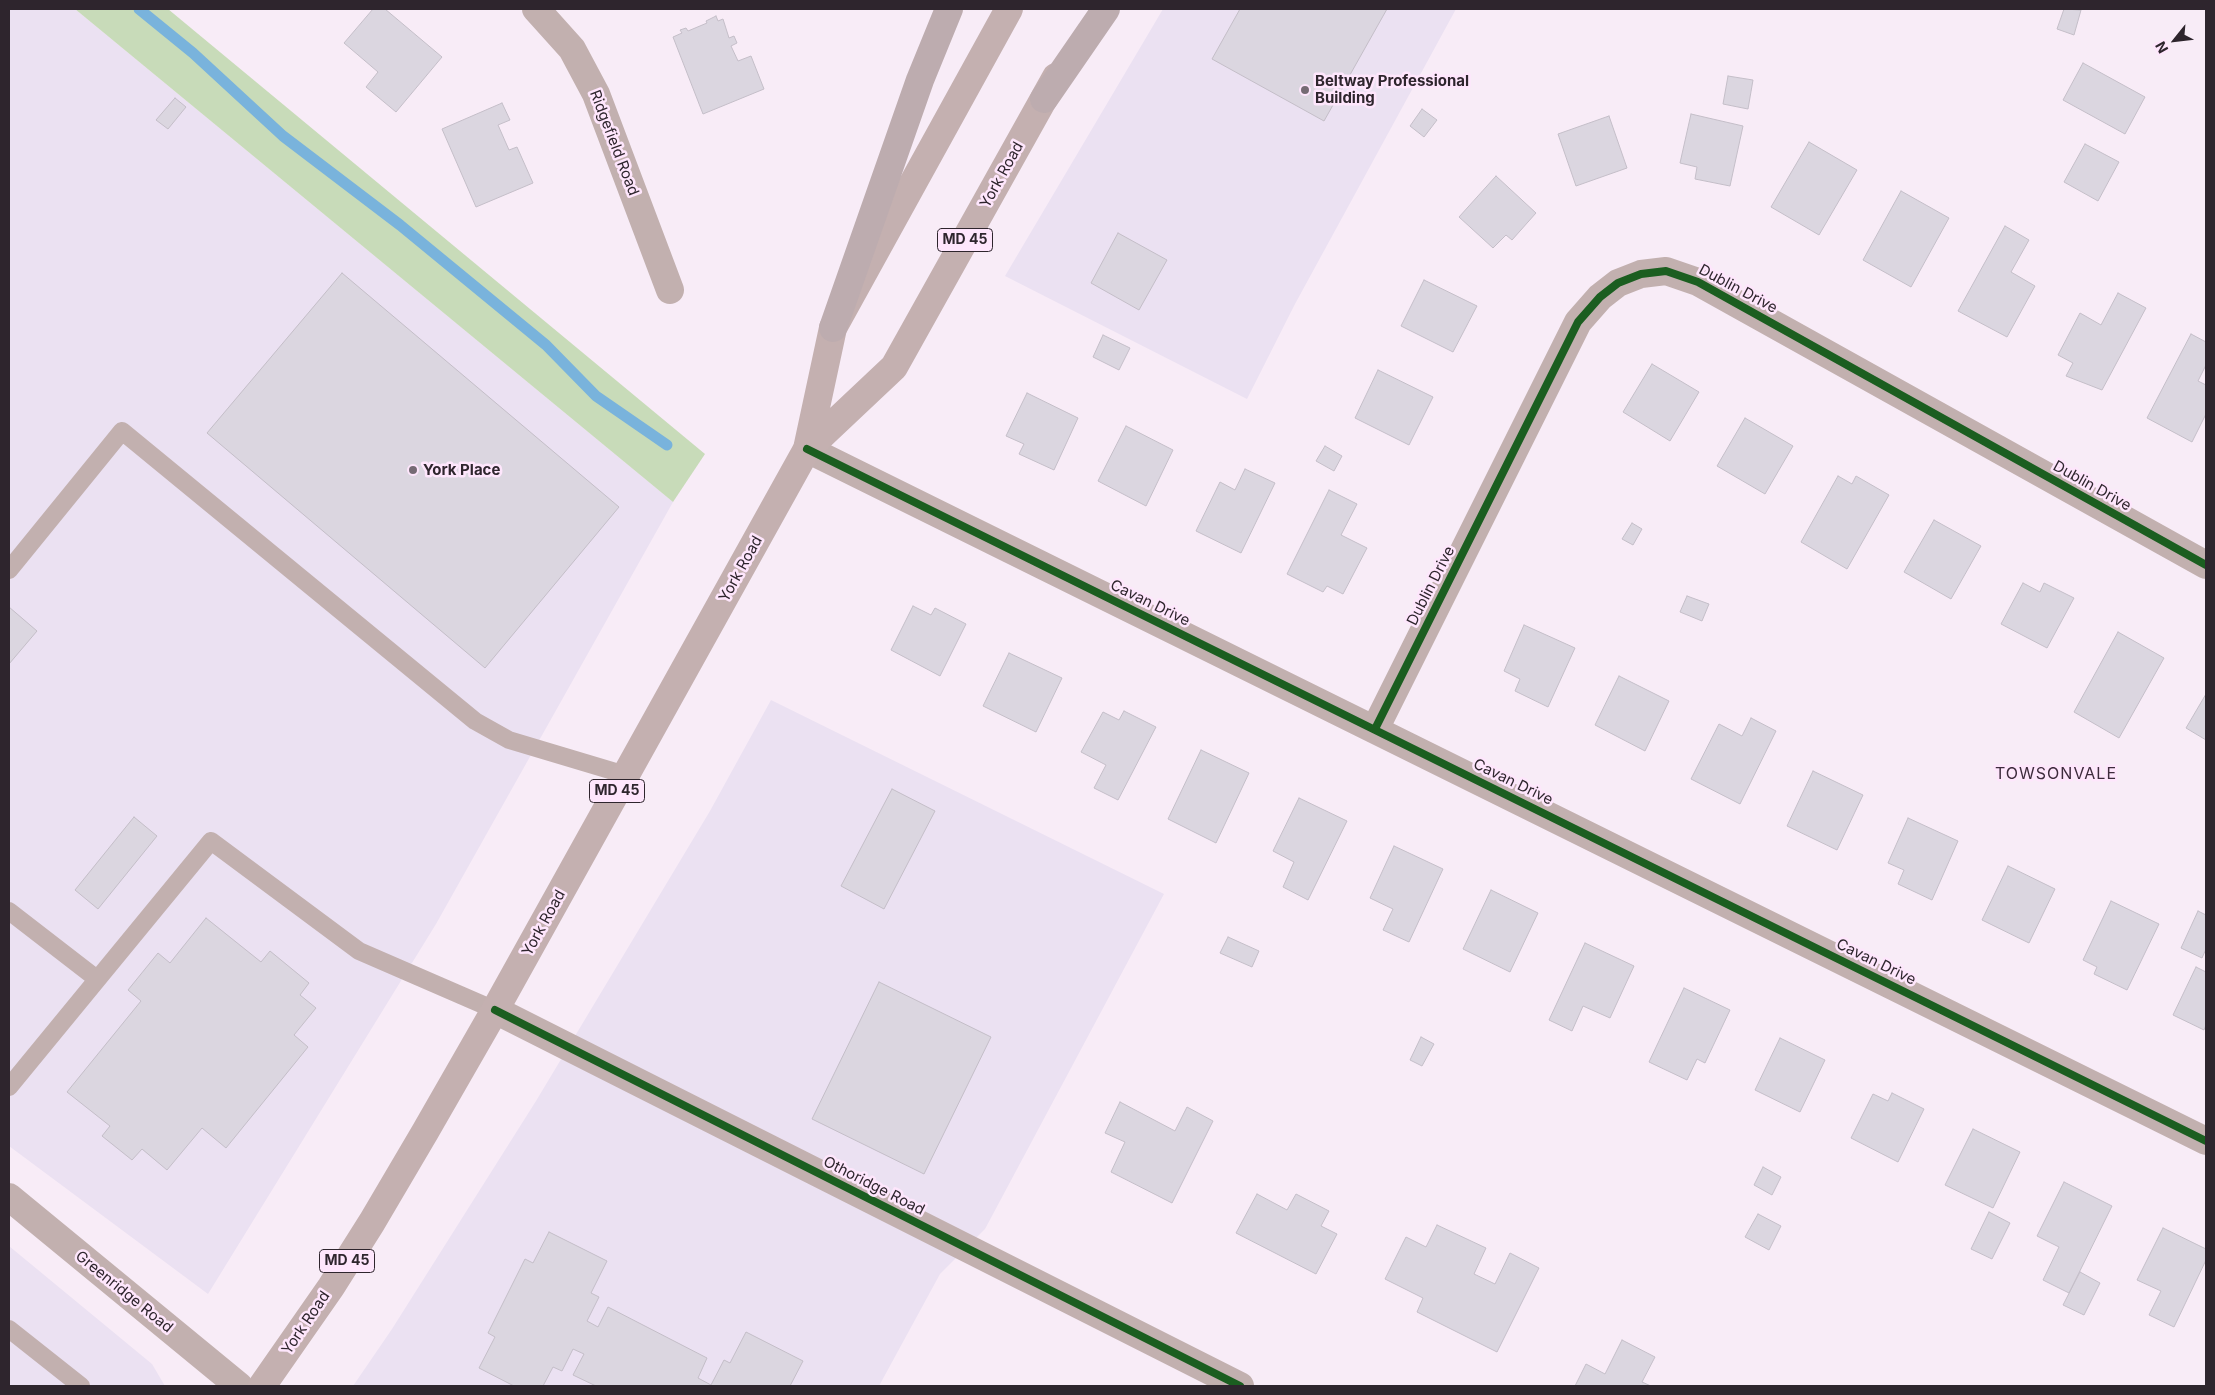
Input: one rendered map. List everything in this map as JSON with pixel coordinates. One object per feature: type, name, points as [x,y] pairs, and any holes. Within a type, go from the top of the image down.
[{"type":"highway","points":[[833,328],[920,80],[949,9]]},
{"type":"highway","points":[[1044,99],[1106,9]]},
{"type":"main road","name":"York Road","points":[[262,1386],[331,1287],[372,1222],[495,1010],[807,449],[833,328],[1009,9]]},
{"type":"main road","name":"York Road","points":[[807,449],[894,367],[1093,9]]},
{"type":"street","name":"Ridgefield Road","points":[[536,9],[572,49],[596,94],[670,290]]},
{"type":"street","name":"Dublin Drive","points":[[1375,729],[1578,322],[1600,297],[1618,283],[1641,274],[1666,271],[1698,282],[2206,565]]},
{"type":"street","name":"Cavan Drive","points":[[807,449],[2206,1140]]},
{"type":"street","name":"Othoridge Road","points":[[495,1010],[1240,1386]]},
{"type":"street","name":"Greenridge Road","points":[[9,1197],[239,1386]]},
{"type":"lane","points":[[9,570],[122,431],[475,721],[509,740],[626,775]]},
{"type":"lane","points":[[9,1086],[211,841],[359,951],[495,1010]]},
{"type":"lane","points":[[9,912],[97,979]]},
{"type":"lane","points":[[9,1329],[81,1386]]},
{"type":"shaded area","points":[[9,9],[75,9],[673,502],[436,924],[208,1294],[9,1146]]},
{"type":"shaded area","points":[[1163,9],[1456,9],[1295,304],[1247,399],[1005,276]]},
{"type":"shaded area","points":[[771,700],[1164,894],[985,1229],[940,1274],[879,1386],[353,1386],[392,1329],[536,1101],[710,811]]},
{"type":"shaded area","points":[[9,1246],[152,1364],[165,1386],[9,1386]]},
{"type":"green space","points":[[75,9],[168,9],[705,454],[673,502]]},
{"type":"building","points":[[373,9],[385,9],[442,57],[396,112],[366,87],[378,72],[344,43]]},
{"type":"building","name":"Beltway Professional Building","points":[[1240,9],[1387,9],[1324,121],[1212,59]]},
{"type":"building","points":[[2064,9],[2081,10],[2074,35],[2057,29]]},
{"type":"building","points":[[716,16],[718,21],[723,19],[729,38],[734,36],[737,43],[731,46],[738,61],[751,56],[764,89],[703,114],[673,37],[682,33],[680,30],[686,28],[688,31],[707,23],[706,21]]},
{"type":"building","points":[[2083,63],[2145,97],[2125,134],[2063,100]]},
{"type":"building","points":[[1728,76],[1753,80],[1748,109],[1723,104]]},
{"type":"building","points":[[175,98],[186,107],[168,129],[156,120]]},
{"type":"building","points":[[502,103],[510,120],[498,125],[509,150],[517,147],[533,183],[476,207],[442,129]]},
{"type":"building","points":[[1422,109],[1437,120],[1424,137],[1410,126]]},
{"type":"building","points":[[1691,114],[1743,126],[1730,186],[1695,179],[1697,167],[1680,163]]},
{"type":"building","points":[[1609,116],[1627,168],[1576,186],[1558,134]]},
{"type":"building","points":[[1809,142],[1857,170],[1819,235],[1771,207]]},
{"type":"building","points":[[2085,144],[2119,162],[2098,201],[2064,182]]},
{"type":"building","points":[[1496,176],[1536,213],[1512,240],[1506,235],[1493,248],[1459,217]]},
{"type":"building","points":[[1901,191],[1949,218],[1911,287],[1863,260]]},
{"type":"building","points":[[2005,226],[2029,240],[2011,272],[2035,286],[2007,337],[1958,311]]},
{"type":"building","points":[[1118,233],[1167,260],[1139,310],[1091,283]]},
{"type":"building","name":"York Place","points":[[342,273],[619,507],[485,668],[207,433]]},
{"type":"building","points":[[1424,280],[1477,306],[1453,352],[1401,326]]},
{"type":"building","points":[[2118,293],[2146,308],[2102,390],[2066,376],[2073,363],[2058,355],[2080,313],[2101,325]]},
{"type":"building","points":[[2191,334],[2206,342],[2206,365],[2198,381],[2206,385],[2206,414],[2192,442],[2147,418]]},
{"type":"building","points":[[1103,335],[1130,348],[1119,370],[1093,357]]},
{"type":"building","points":[[1652,364],[1699,392],[1670,441],[1623,412]]},
{"type":"building","points":[[1378,370],[1433,397],[1409,445],[1355,418]]},
{"type":"building","points":[[1027,393],[1078,418],[1054,470],[1019,454],[1024,444],[1006,436]]},
{"type":"building","points":[[1745,418],[1793,446],[1765,494],[1717,466]]},
{"type":"building","points":[[1126,426],[1173,450],[1146,506],[1098,481]]},
{"type":"building","points":[[1325,446],[1342,456],[1334,471],[1316,461]]},
{"type":"building","points":[[1245,469],[1275,483],[1241,553],[1196,531],[1220,482],[1235,490]]},
{"type":"building","points":[[1838,476],[1852,484],[1856,476],[1889,495],[1847,569],[1801,542]]},
{"type":"building","points":[[1329,490],[1357,504],[1341,535],[1367,548],[1343,594],[1327,586],[1323,592],[1287,574]]},
{"type":"building","points":[[1934,520],[1981,546],[1951,599],[1904,572]]},
{"type":"building","points":[[1632,523],[1642,529],[1633,545],[1622,539]]},
{"type":"building","points":[[2023,583],[2040,592],[2044,583],[2074,598],[2047,648],[2001,624]]},
{"type":"building","points":[[1687,596],[1709,604],[1702,621],[1680,612]]},
{"type":"building","points":[[913,606],[931,615],[935,608],[966,624],[940,676],[891,650]]},
{"type":"building","points":[[9,607],[37,631],[9,664]]},
{"type":"building","points":[[1524,625],[1575,648],[1548,707],[1515,691],[1520,679],[1504,671]]},
{"type":"building","points":[[2118,632],[2164,658],[2119,738],[2074,712]]},
{"type":"building","points":[[1009,653],[1062,678],[1036,732],[983,706]]},
{"type":"building","points":[[1619,676],[1669,701],[1645,751],[1595,725]]},
{"type":"building","points":[[2206,694],[2206,740],[2186,728]]},
{"type":"building","points":[[1124,711],[1156,727],[1118,800],[1094,788],[1106,765],[1081,752],[1103,712],[1119,720]]},
{"type":"building","points":[[1751,718],[1776,731],[1740,804],[1691,779],[1719,724],[1742,736]]},
{"type":"building","points":[[1201,750],[1249,773],[1216,843],[1168,819]]},
{"type":"building","points":[[1813,771],[1863,795],[1837,850],[1787,826]]},
{"type":"building","points":[[892,789],[935,811],[884,909],[841,886]]},
{"type":"building","points":[[1299,798],[1347,821],[1308,900],[1283,887],[1294,862],[1273,851]]},
{"type":"building","points":[[134,817],[157,836],[98,909],[75,890]]},
{"type":"building","points":[[1908,818],[1958,841],[1932,900],[1898,884],[1904,870],[1888,863]]},
{"type":"building","points":[[1394,846],[1443,869],[1409,942],[1383,930],[1393,909],[1370,898]]},
{"type":"building","points":[[2008,866],[2055,889],[2029,943],[1982,920]]},
{"type":"building","points":[[1491,890],[1538,913],[1510,972],[1463,949]]},
{"type":"building","points":[[2111,901],[2159,924],[2127,990],[2094,974],[2097,967],[2083,960]]},
{"type":"building","points":[[2198,911],[2206,915],[2206,949],[2202,958],[2181,948]]},
{"type":"building","points":[[206,918],[261,962],[270,951],[309,983],[300,995],[316,1008],[294,1035],[308,1047],[226,1148],[202,1128],[167,1170],[142,1149],[132,1160],[102,1136],[110,1126],[67,1092],[141,1001],[128,990],[158,953],[170,963]]},
{"type":"building","points":[[1228,937],[1259,951],[1252,967],[1220,953]]},
{"type":"building","points":[[1585,943],[1634,966],[1610,1018],[1583,1006],[1572,1031],[1549,1020]]},
{"type":"building","points":[[2196,967],[2206,972],[2206,1025],[2204,1030],[2173,1015]]},
{"type":"building","points":[[879,982],[991,1037],[924,1174],[812,1119]]},
{"type":"building","points":[[1684,988],[1730,1010],[1705,1063],[1697,1059],[1687,1080],[1649,1062]]},
{"type":"building","points":[[1421,1037],[1434,1044],[1422,1066],[1410,1060]]},
{"type":"building","points":[[1780,1038],[1825,1060],[1800,1112],[1755,1090]]},
{"type":"building","points":[[1892,1093],[1924,1109],[1898,1162],[1851,1138],[1873,1094],[1888,1101]]},
{"type":"building","points":[[1120,1102],[1175,1131],[1187,1107],[1213,1121],[1172,1203],[1111,1172],[1125,1142],[1105,1133]]},
{"type":"building","points":[[1973,1129],[2020,1152],[1993,1208],[1945,1185]]},
{"type":"building","points":[[1763,1167],[1781,1177],[1772,1195],[1754,1185]]},
{"type":"building","points":[[2064,1182],[2112,1206],[2069,1293],[2043,1280],[2059,1247],[2037,1236]]},
{"type":"building","points":[[1257,1194],[1287,1210],[1296,1194],[1329,1211],[1321,1226],[1337,1234],[1316,1274],[1236,1233]]},
{"type":"building","points":[[1989,1212],[2010,1223],[1992,1259],[1971,1249]]},
{"type":"building","points":[[1758,1214],[1781,1226],[1769,1250],[1745,1237]]},
{"type":"building","points":[[1437,1225],[1486,1248],[1474,1274],[1495,1284],[1510,1253],[1539,1268],[1497,1352],[1417,1312],[1423,1298],[1385,1279],[1406,1237],[1426,1247]]},
{"type":"building","points":[[2163,1228],[2206,1249],[2206,1260],[2174,1327],[2149,1315],[2161,1291],[2137,1280]]},
{"type":"building","points":[[549,1232],[607,1261],[591,1293],[599,1297],[587,1321],[598,1327],[608,1307],[707,1358],[698,1378],[711,1385],[724,1360],[730,1363],[746,1332],[803,1361],[790,1386],[596,1386],[573,1375],[584,1354],[573,1349],[562,1371],[553,1367],[543,1386],[514,1386],[479,1368],[495,1337],[488,1333],[525,1259],[533,1263]]},
{"type":"building","points":[[2080,1272],[2100,1283],[2084,1315],[2063,1305]]},
{"type":"building","points":[[1622,1340],[1655,1357],[1642,1382],[1651,1386],[1575,1386],[1586,1364],[1605,1374]]},
{"type":"waterway","points":[[139,9],[193,53],[283,136],[400,225],[546,345],[596,396],[667,445]]},
{"type":"cycle path","points":[[1375,729],[1578,322],[1600,297],[1618,283],[1641,274],[1666,271],[1698,282],[2206,565]]},
{"type":"cycle path","points":[[807,449],[2206,1141]]},
{"type":"cycle path","points":[[495,1010],[1240,1386]]},
{"type":"place","name":"Beltway Professional Building","points":[[1305,90]]},
{"type":"place","name":"York Place","points":[[413,470]]},
{"type":"district","name":"TOWSONVALE","points":[[2056,774]]}]
